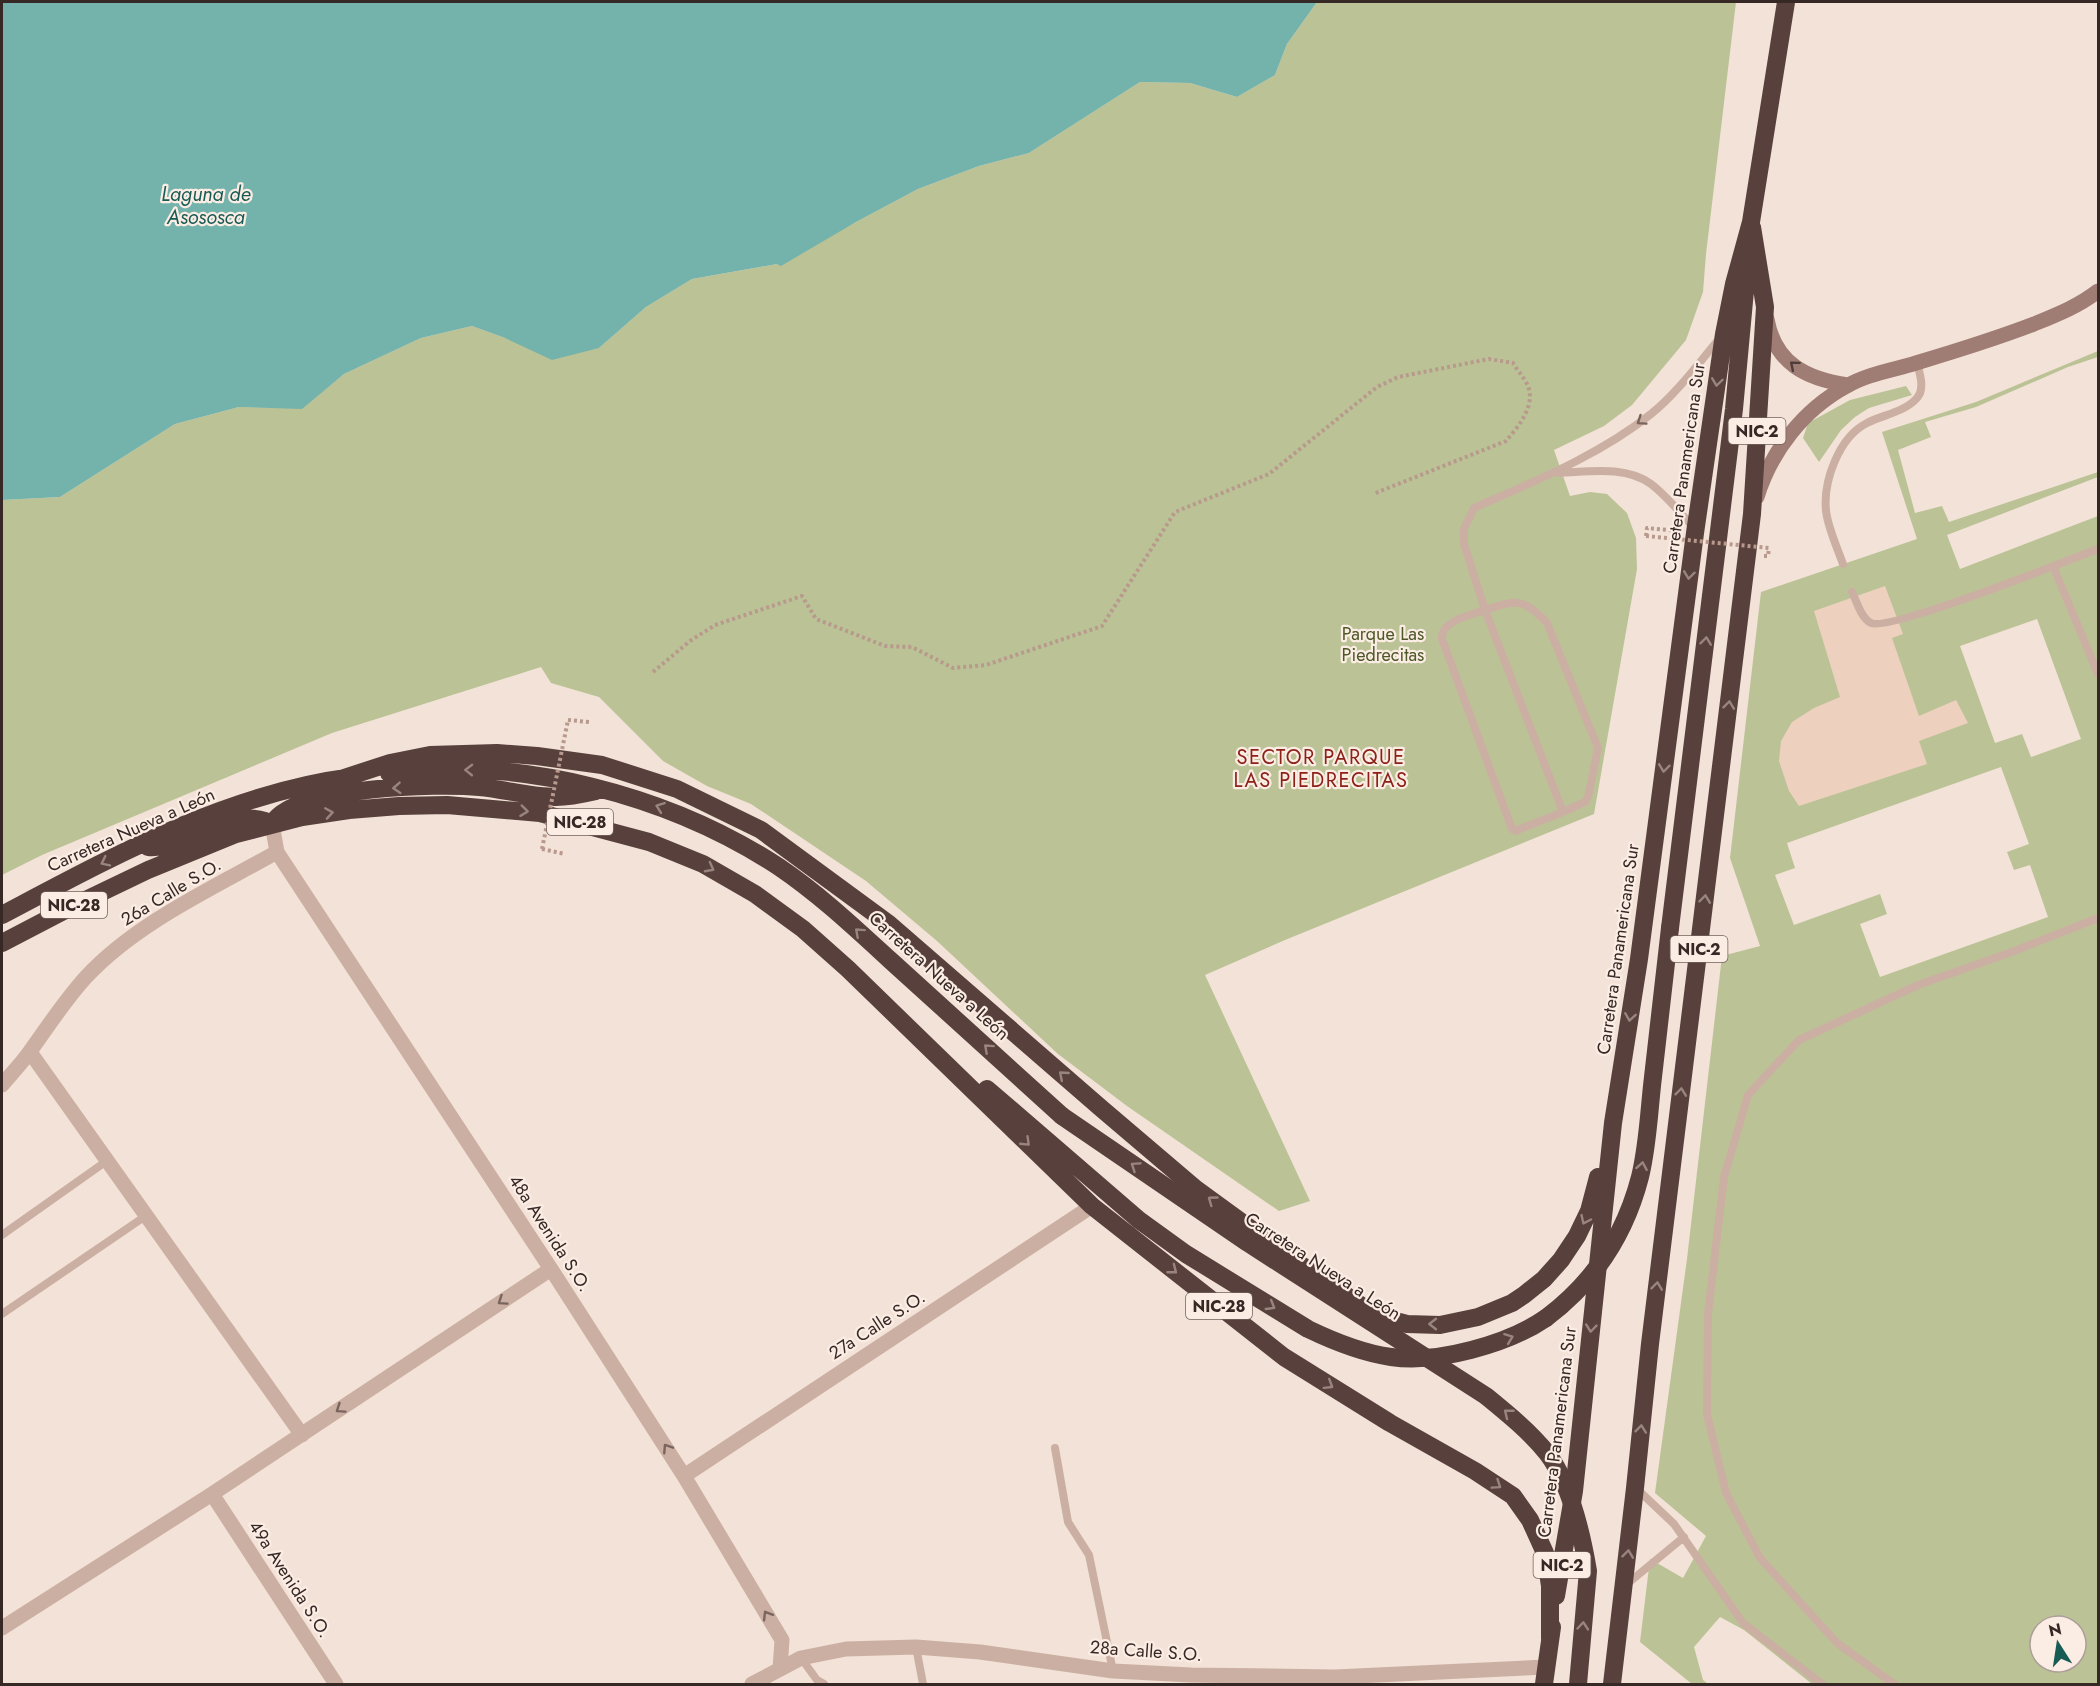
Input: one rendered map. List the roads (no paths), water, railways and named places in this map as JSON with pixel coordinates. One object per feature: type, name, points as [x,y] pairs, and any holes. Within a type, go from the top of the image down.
[{"type":"highway","name":"Carretera Panamericana Sur","points":[[1545,1676],[1574,1491],[1613,1123],[1641,947],[1695,531],[1724,334],[1734,284],[1751,222],[1786,2]]},
{"type":"highway","name":"Carretera Panamericana Sur","points":[[1612,1684],[1650,1344],[1752,514],[1765,307],[1751,222]]},
{"type":"highway","points":[[849,969],[1139,1220],[1186,1254],[1308,1329],[1355,1349],[1393,1358],[1424,1357],[1469,1350],[1513,1337],[1534,1326],[1563,1305],[1593,1274],[1611,1247],[1626,1219],[1640,1176],[1734,409],[1751,222]]},
{"type":"highway","points":[[341,779],[390,763],[430,755],[497,753],[537,756],[602,765],[677,789],[760,830],[889,924],[1196,1189],[1366,1310],[1388,1319],[1407,1324],[1440,1325],[1478,1317],[1512,1303],[1544,1279],[1577,1236],[1589,1211],[1613,1123]]},
{"type":"highway","name":"Carretera Nueva a León","points":[[2,915],[138,846],[237,806],[294,789],[341,779],[394,772],[497,771],[545,778],[601,789],[661,807],[719,832],[780,867],[830,906],[1062,1116],[1248,1243],[1486,1396],[1521,1425],[1548,1455],[1560,1477],[1573,1510],[1586,1558],[1588,1571],[1578,1684]]},
{"type":"highway","points":[[138,846],[156,847],[174,844],[237,820],[249,818],[272,824],[289,808],[301,803],[394,788],[441,785],[479,787],[554,797],[574,796],[601,789]]},
{"type":"highway","name":"NIC-28","points":[[2,943],[148,870],[236,834],[272,824],[349,810],[447,805],[540,813],[649,842],[703,864],[755,894],[802,929],[849,969],[1092,1206],[1284,1357],[1513,1496],[1530,1520],[1545,1553],[1550,1586],[1550,1639]]},
{"type":"street","points":[[1752,514],[1762,483],[1776,453],[1796,426],[1820,403],[1848,385],[2031,325],[2064,312],[2097,295]]},
{"type":"street","points":[[1765,307],[1769,332],[1781,354],[1800,371],[1822,381],[1848,385]]},
{"type":"street","name":"48a Avenida S.O.","points":[[272,824],[277,852],[684,1476],[782,1640],[780,1670]]},
{"type":"street","name":"26a Calle S.O.","points":[[2,1085],[87,976],[129,939],[169,913],[277,852]]},
{"type":"street","points":[[30,1052],[302,1435]]},
{"type":"street","name":"27a Calle S.O.","points":[[684,1476],[1092,1206]]},
{"type":"street","points":[[2,1628],[212,1494],[551,1269]]},
{"type":"street","name":"49a Avenida S.O.","points":[[212,1494],[336,1684]]},
{"type":"street","name":"28a Calle S.O.","points":[[752,1684],[801,1658],[846,1649],[916,1647],[980,1652],[1113,1671],[1147,1679],[1545,1676]]},
{"type":"lane","points":[[1563,812],[1485,610],[1464,544],[1464,529],[1474,508],[1591,454],[1652,413],[1674,392],[1724,334]]},
{"type":"lane","points":[[1843,564],[1826,512],[1826,489],[1839,453],[1853,432],[1866,423],[1907,406],[1918,397],[1922,385],[1917,363]]},
{"type":"lane","points":[[1554,473],[1604,471],[1627,473],[1649,482],[1664,495],[1695,531]]},
{"type":"lane","points":[[1852,592],[1863,615],[1871,624],[1883,625],[1920,614],[2098,549]]},
{"type":"lane","points":[[2052,566],[2098,674]]},
{"type":"lane","points":[[1510,602],[1522,602],[1547,623],[1598,748],[1585,802],[1519,830],[1512,829],[1441,633],[1446,626],[1485,610],[1510,602]]},
{"type":"lane","points":[[1894,1684],[1837,1643],[1760,1558],[1726,1494],[1707,1414],[1708,1314],[1724,1177],[1748,1095],[1799,1040],[1918,985],[2098,918]]},
{"type":"lane","points":[[2,1235],[108,1160]]},
{"type":"lane","points":[[2,1314],[147,1215]]},
{"type":"lane","points":[[1055,1448],[1068,1522],[1089,1555],[1113,1671]]},
{"type":"lane","points":[[1635,1488],[1674,1524],[1743,1623],[1822,1684]]},
{"type":"lane","points":[[1624,1587],[1684,1537]]},
{"type":"lane","points":[[916,1647],[923,1684]]},
{"type":"lane","points":[[801,1658],[817,1680],[824,1684]]},
{"type":"water","name":"Laguna de Asososca","points":[[2,2],[1317,2],[1287,44],[1275,75],[1237,97],[1190,83],[1140,82],[1029,153],[979,166],[918,189],[781,266],[777,264],[692,279],[646,307],[599,348],[552,360],[505,338],[472,326],[421,338],[344,374],[302,409],[239,407],[175,424],[60,497],[2,500]]},
{"type":"district","name":"SECTOR PARQUE LAS PIEDRECITAS","points":[[1321,768]]},
{"type":"park label","name":"Parque Las Piedrecitas","points":[[1383,644]]}]
